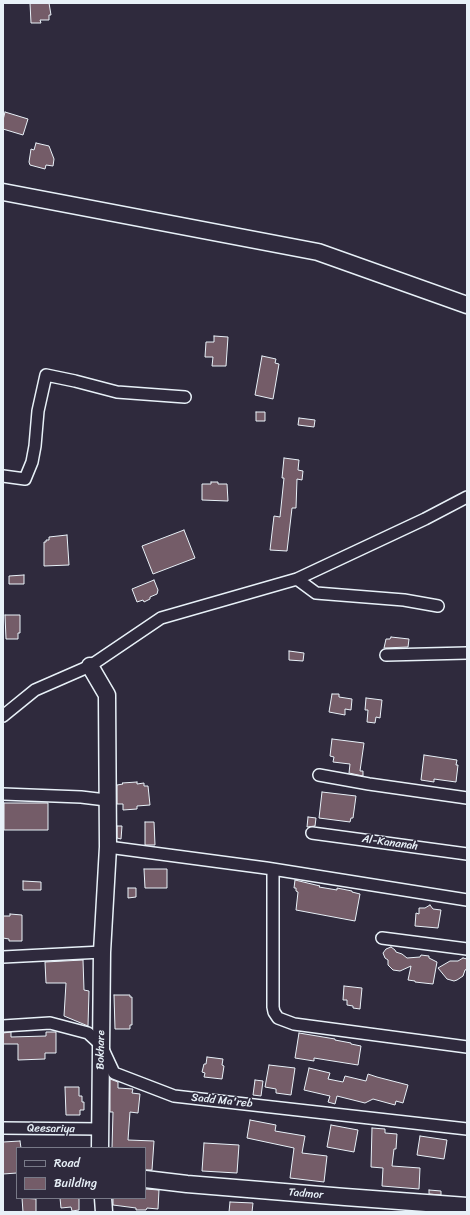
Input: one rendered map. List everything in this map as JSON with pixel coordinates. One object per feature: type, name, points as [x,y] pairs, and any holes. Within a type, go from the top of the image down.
[{"type":"street","points":[[3,192],[318,252],[467,305]]},
{"type":"street","points":[[3,476],[25,479],[32,462],[38,411],[46,375],[116,392],[184,397]]},
{"type":"street","points":[[3,716],[35,690],[90,666],[161,618],[298,579],[467,497]]},
{"type":"street","points":[[298,579],[316,593],[404,600],[438,606]]},
{"type":"street","points":[[386,654],[467,653]]},
{"type":"street","name":"Bokhare","points":[[90,666],[107,695],[106,800],[108,847],[102,952],[100,1147]]},
{"type":"street","points":[[320,775],[368,784],[467,798]]},
{"type":"street","points":[[3,794],[81,797],[106,800]]},
{"type":"street","name":"Al-Kananah","points":[[312,833],[467,854]]},
{"type":"street","points":[[108,847],[273,869],[467,900]]},
{"type":"street","points":[[273,869],[273,1006],[274,1012],[278,1018],[294,1024],[467,1047]]},
{"type":"street","points":[[382,938],[467,949]]},
{"type":"street","points":[[3,957],[102,952]]},
{"type":"street","name":"Sadd Ma'reb","points":[[3,1026],[50,1023],[88,1033],[101,1045],[114,1073],[174,1096],[467,1129]]},
{"type":"street","name":"Qeesariya","points":[[3,1128],[100,1129]]},
{"type":"street","name":"Tadmor","points":[[146,1179],[345,1198],[467,1206]]},
{"type":"street","points":[[103,1199],[104,1212]]},
{"type":"building","points":[[30,3],[49,3],[51,15],[49,15],[49,20],[40,20],[41,23],[31,23]]},
{"type":"building","points":[[5,112],[28,119],[23,135],[3,129]]},
{"type":"building","points":[[36,143],[49,146],[54,159],[53,166],[46,165],[45,169],[30,165],[31,149],[34,150]]},
{"type":"building","points":[[214,336],[228,337],[226,366],[212,366],[213,357],[205,357],[206,342],[214,342]]},
{"type":"building","points":[[262,356],[276,359],[275,363],[279,364],[273,399],[255,395]]},
{"type":"building","points":[[256,412],[265,412],[265,421],[256,421]]},
{"type":"building","points":[[299,418],[315,420],[314,427],[298,425]]},
{"type":"building","points":[[284,458],[299,460],[298,470],[303,471],[302,480],[297,479],[296,508],[292,508],[287,551],[270,550],[274,516],[280,517],[284,478],[282,478]]},
{"type":"building","points":[[211,482],[227,484],[228,501],[202,500],[202,484],[211,484]]},
{"type":"building","points":[[184,530],[195,558],[153,574],[142,546]]},
{"type":"building","points":[[67,535],[69,565],[44,566],[44,542],[49,540],[49,537]]},
{"type":"building","points":[[24,575],[24,584],[9,584],[9,576]]},
{"type":"building","points":[[154,580],[158,590],[157,594],[144,602],[143,600],[137,602],[132,589]]},
{"type":"building","points":[[5,615],[20,615],[20,633],[18,633],[18,639],[6,639]]},
{"type":"building","points":[[391,637],[409,639],[408,647],[384,648],[386,639],[390,639]]},
{"type":"building","points":[[289,651],[304,653],[303,661],[289,660]]},
{"type":"building","points":[[332,694],[339,694],[339,697],[352,699],[351,710],[345,709],[345,715],[329,712]]},
{"type":"building","points":[[366,698],[382,700],[380,718],[376,717],[375,723],[367,722],[368,710],[365,710]]},
{"type":"building","points":[[332,739],[364,743],[360,771],[363,771],[363,776],[349,773],[350,764],[333,762],[334,757],[330,756]]},
{"type":"building","points":[[424,755],[457,760],[456,765],[458,765],[456,782],[434,779],[434,782],[421,780]]},
{"type":"building","points":[[137,782],[137,784],[144,783],[144,786],[148,786],[150,805],[137,806],[137,809],[123,810],[123,804],[117,804],[117,785],[123,784],[122,783]]},
{"type":"building","points":[[322,792],[356,796],[353,818],[351,818],[350,822],[319,818]]},
{"type":"building","points":[[4,803],[48,803],[48,830],[4,830]]},
{"type":"building","points":[[308,817],[316,818],[315,826],[307,827]]},
{"type":"building","points":[[145,822],[154,822],[155,845],[145,845]]},
{"type":"building","points":[[117,826],[122,826],[121,839],[117,838]]},
{"type":"building","points":[[144,869],[167,869],[167,888],[145,888]]},
{"type":"building","points":[[295,880],[320,886],[319,887],[337,890],[337,888],[360,894],[355,921],[296,910],[298,892],[296,891],[296,888],[294,888]]},
{"type":"building","points":[[23,881],[41,882],[41,890],[23,890]]},
{"type":"building","points":[[128,888],[136,888],[136,897],[128,898]]},
{"type":"building","points":[[430,905],[433,909],[441,910],[438,928],[415,926],[416,913],[419,914],[419,908],[425,908]]},
{"type":"building","points":[[10,914],[22,915],[22,941],[9,941],[9,939],[3,938],[3,916],[10,916]]},
{"type":"building","points":[[391,947],[396,952],[407,958],[420,957],[421,955],[429,956],[429,958],[437,962],[433,984],[408,980],[411,966],[400,971],[393,970],[388,965],[388,960],[385,958],[383,953],[386,949]]},
{"type":"building","points":[[463,958],[467,959],[467,969],[465,970],[463,976],[457,980],[454,981],[447,979],[438,968],[450,961],[458,961]]},
{"type":"building","points":[[83,960],[84,990],[89,991],[88,1026],[64,1016],[66,983],[46,983],[45,962]]},
{"type":"building","points":[[344,986],[362,988],[360,1009],[347,1005],[347,1000],[343,1000]]},
{"type":"building","points":[[114,995],[130,995],[130,997],[132,997],[132,1025],[130,1025],[130,1029],[115,1029]]},
{"type":"building","points":[[11,1032],[11,1037],[46,1036],[46,1032],[56,1032],[56,1053],[45,1053],[45,1059],[18,1060],[18,1044],[3,1044],[3,1033]]},
{"type":"building","points":[[299,1033],[335,1039],[361,1046],[358,1065],[314,1058],[314,1061],[295,1058]]},
{"type":"building","points":[[207,1057],[223,1059],[222,1065],[224,1066],[222,1079],[204,1077],[205,1073],[202,1072],[204,1064],[206,1064]]},
{"type":"building","points":[[269,1065],[295,1068],[291,1095],[276,1093],[276,1089],[265,1087]]},
{"type":"building","points":[[309,1068],[330,1073],[328,1079],[343,1082],[345,1076],[366,1081],[368,1074],[408,1085],[403,1103],[396,1101],[395,1105],[373,1099],[365,1103],[337,1096],[335,1104],[328,1102],[330,1096],[304,1090]]},
{"type":"building","points":[[110,1079],[118,1082],[118,1088],[133,1089],[132,1093],[140,1094],[138,1113],[130,1112],[128,1140],[154,1141],[152,1170],[146,1170],[146,1147],[112,1147],[113,1112],[110,1112]]},
{"type":"building","points":[[255,1080],[263,1081],[261,1096],[253,1095]]},
{"type":"building","points":[[65,1087],[79,1087],[79,1096],[82,1096],[82,1102],[84,1102],[84,1110],[80,1110],[80,1115],[66,1115]]},
{"type":"building","points":[[250,1120],[276,1125],[275,1131],[305,1136],[302,1153],[327,1156],[324,1182],[290,1178],[294,1148],[247,1138]]},
{"type":"building","points":[[331,1125],[358,1130],[354,1152],[327,1147]]},
{"type":"building","points":[[372,1128],[385,1129],[385,1133],[397,1134],[396,1149],[394,1149],[392,1166],[420,1168],[419,1189],[382,1186],[383,1168],[371,1167]]},
{"type":"building","points":[[420,1136],[447,1140],[444,1159],[417,1155]]},
{"type":"building","points":[[20,1141],[21,1147],[16,1147],[16,1173],[3,1174],[3,1142]]},
{"type":"building","points":[[204,1143],[239,1145],[237,1173],[202,1171]]},
{"type":"building","points":[[146,1189],[159,1190],[158,1209],[147,1208],[146,1210],[136,1210],[136,1208],[113,1205],[113,1199],[146,1199]]},
{"type":"building","points":[[429,1190],[441,1191],[441,1195],[429,1194]]},
{"type":"building","points":[[22,1199],[36,1199],[36,1212],[23,1212]]},
{"type":"building","points":[[60,1199],[79,1199],[79,1210],[72,1211],[71,1207],[61,1208]]},
{"type":"building","points":[[230,1202],[253,1203],[252,1212],[229,1212]]}]
